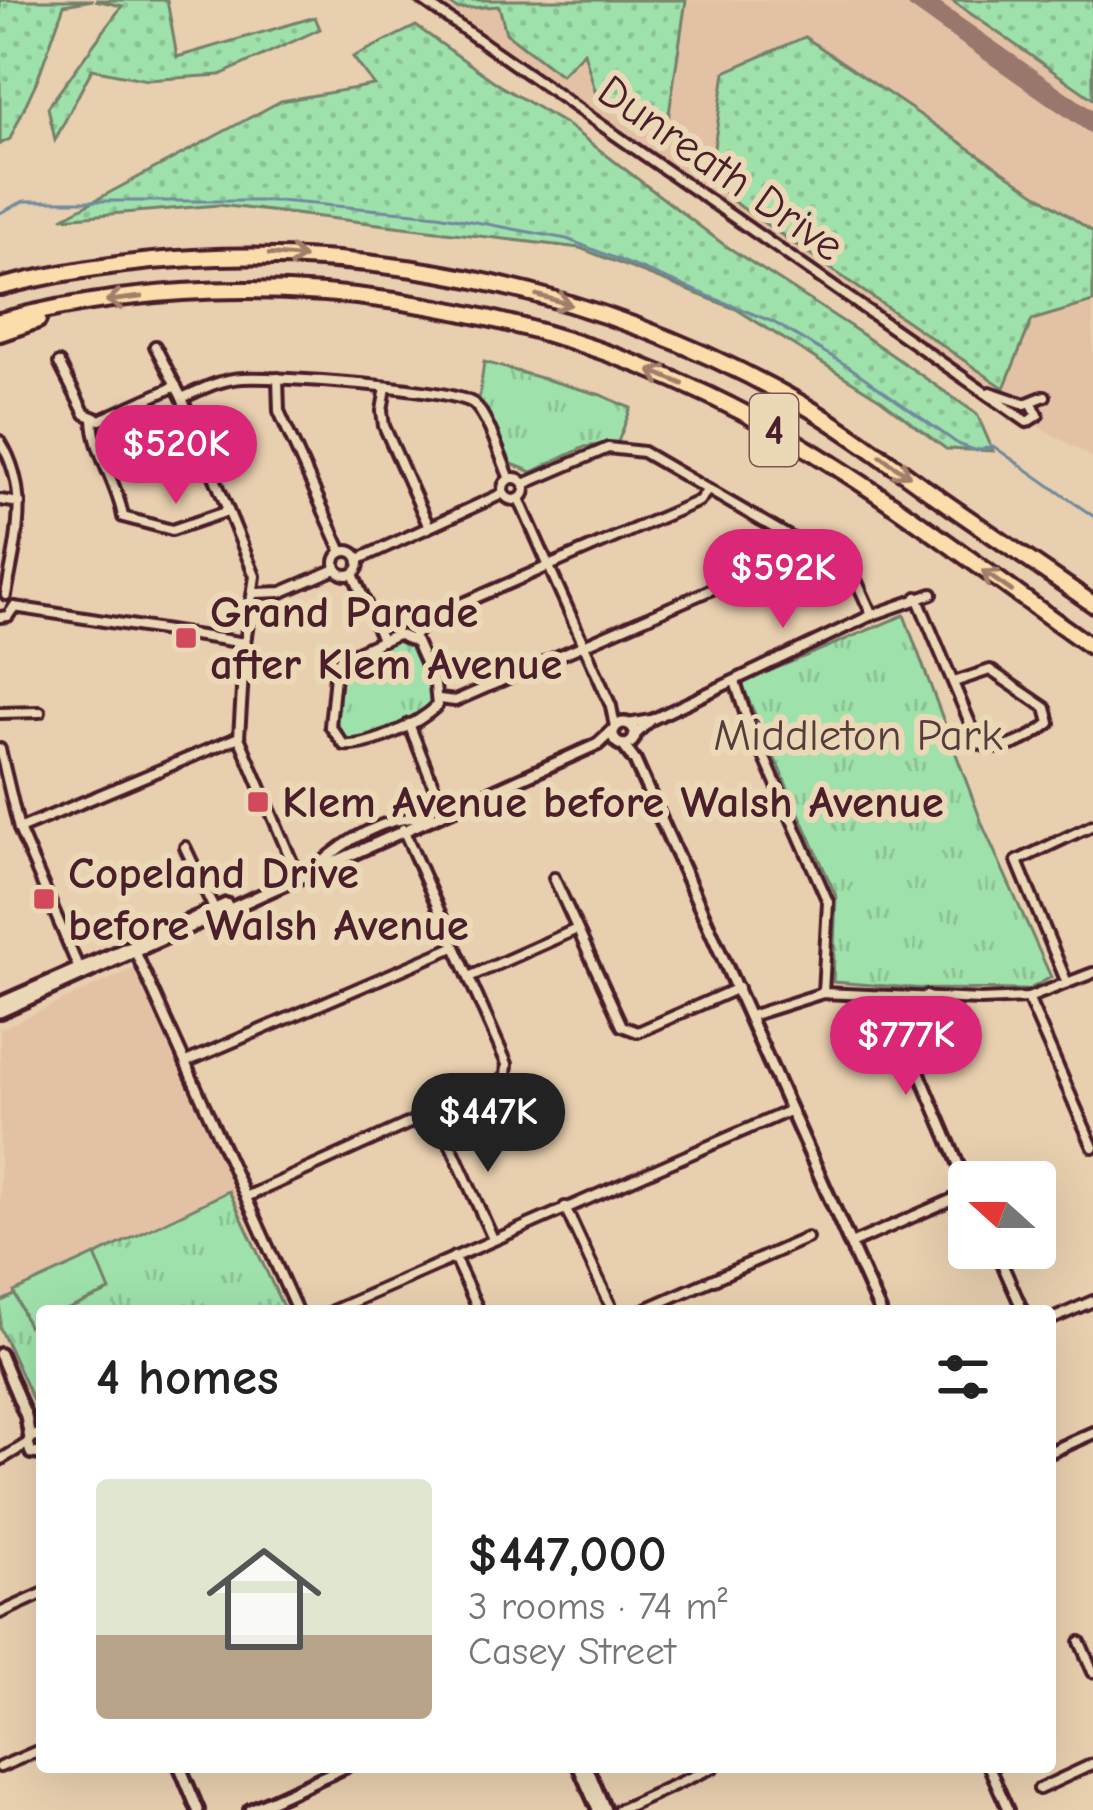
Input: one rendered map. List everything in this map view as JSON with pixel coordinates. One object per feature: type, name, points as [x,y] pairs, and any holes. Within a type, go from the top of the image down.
[{"type":"highway","name":"4","points":[[0,285],[124,261],[268,254],[440,273],[565,303],[678,344],[797,402],[1093,604]]},
{"type":"highway","name":"4","points":[[0,321],[82,304],[219,291],[355,296],[411,302],[505,322],[589,347],[697,390],[808,450],[1093,648]]},
{"type":"highway","points":[[0,333],[82,304]]},
{"type":"street","name":"Dunreath Drive","points":[[422,0],[1027,422],[1038,415],[1032,404],[983,390]]},
{"type":"street","points":[[155,346],[182,398],[255,577],[239,737],[298,876]]},
{"type":"street","points":[[59,363],[85,414],[93,419],[176,386]]},
{"type":"street","points":[[182,398],[240,377],[386,387],[473,403],[510,479],[504,493],[359,560],[353,574],[382,640]]},
{"type":"street","points":[[278,378],[279,411],[342,552]]},
{"type":"street","points":[[386,387],[384,426],[429,527]]},
{"type":"street","points":[[1032,404],[1045,396]]},
{"type":"street","points":[[93,419],[93,433],[123,518],[172,530],[228,511]]},
{"type":"street","points":[[0,441],[18,480],[20,503],[3,594],[14,607],[245,643]]},
{"type":"street","points":[[524,484],[608,448],[643,452],[850,574],[872,615]]},
{"type":"street","points":[[504,493],[512,500],[525,492],[518,478],[510,479]]},
{"type":"street","points":[[412,638],[431,617],[699,501],[708,490]]},
{"type":"street","points":[[519,499],[877,1305]]},
{"type":"street","points":[[0,500],[20,503]]},
{"type":"street","points":[[439,699],[455,701],[779,560],[797,541]]},
{"type":"street","points":[[353,574],[340,574],[337,557],[350,551],[359,560]]},
{"type":"street","points":[[256,592],[282,592],[336,569]]},
{"type":"street","points":[[0,1007],[598,744],[620,726],[651,720],[872,615],[932,594]]},
{"type":"street","points":[[917,597],[978,742],[998,750],[1050,723],[1046,708],[990,670],[954,682]]},
{"type":"street","points":[[0,620],[14,607]]},
{"type":"street","points":[[401,634],[412,638],[439,699],[433,712],[349,746],[338,742],[330,726],[335,665],[382,640],[401,634]]},
{"type":"street","points":[[735,681],[828,902],[824,993]]},
{"type":"street","points":[[724,687],[745,713]]},
{"type":"street","points":[[0,713],[40,712]]},
{"type":"street","points":[[598,744],[627,741],[651,720]]},
{"type":"street","points":[[408,724],[444,812]]},
{"type":"street","points":[[620,726],[627,741]]},
{"type":"street","points":[[19,829],[239,737]]},
{"type":"street","points":[[0,749],[19,829],[81,972]]},
{"type":"street","points":[[316,868],[340,846],[404,817],[429,818]]},
{"type":"street","points":[[1067,983],[1018,861],[1093,825]]},
{"type":"street","points":[[246,1197],[500,1082],[506,1075],[507,1064],[403,829]]},
{"type":"street","points":[[185,848],[216,912]]},
{"type":"street","points":[[554,878],[628,1031],[638,1032],[738,988]]},
{"type":"street","points":[[469,977],[577,929]]},
{"type":"street","points":[[186,1062],[454,947]]},
{"type":"street","points":[[134,949],[294,1305]]},
{"type":"street","points":[[750,1016],[824,993],[1028,998],[1093,973]]},
{"type":"street","points":[[926,996],[918,1069],[957,1161]]},
{"type":"street","points":[[1028,998],[1093,1147]]},
{"type":"street","points":[[345,1305],[791,1110]]},
{"type":"street","points":[[444,1130],[493,1239]]},
{"type":"street","points":[[851,1244],[948,1200]]},
{"type":"street","points":[[565,1207],[610,1305]]},
{"type":"street","points":[[655,1305],[807,1238]]},
{"type":"street","points":[[454,1256],[476,1305]]},
{"type":"street","points":[[1004,1269],[1020,1305]]},
{"type":"street","points":[[1056,1316],[1093,1300]]},
{"type":"street","points":[[0,1354],[36,1447],[3,1459]]},
{"type":"street","points":[[1056,1449],[1093,1433]]},
{"type":"street","points":[[0,1613],[36,1597]]},
{"type":"street","points":[[1080,1642],[1093,1672]]},
{"type":"street","points":[[0,1767],[36,1752]]},
{"type":"street","points":[[1040,1789],[1093,1764]]},
{"type":"street","points":[[183,1773],[198,1810]]},
{"type":"street","points":[[250,1810],[329,1773]]},
{"type":"street","points":[[586,1773],[602,1810]]},
{"type":"street","points":[[619,1810],[701,1773]]},
{"type":"street","points":[[992,1773],[1006,1807],[992,1810]]},
{"type":"shaded area","points":[[422,0],[1093,0],[1093,458],[1031,422]]},
{"type":"shaded area","points":[[137,967],[282,1305],[36,1305],[36,1408],[0,1328],[0,1029]]},
{"type":"green space","points":[[0,0],[93,0],[64,5],[10,139],[0,144]]},
{"type":"green space","points":[[95,0],[167,0],[177,57],[315,17],[320,29],[220,75],[147,80],[92,69],[55,140],[48,107],[122,6]]},
{"type":"green space","points":[[444,0],[686,0],[667,127],[598,101],[584,52],[561,75],[506,33],[499,6],[457,9]]},
{"type":"green space","points":[[951,0],[1093,0],[1093,99]]},
{"type":"green space","points":[[416,26],[502,87],[567,125],[723,244],[977,414],[993,451],[946,449],[880,399],[736,309],[580,248],[219,205],[62,218],[281,101],[374,85],[353,57]]},
{"type":"green space","points":[[805,37],[1093,232],[1093,302],[1032,320],[1004,388],[731,200],[710,175],[725,72]]},
{"type":"green space","points":[[484,362],[631,408],[618,442],[585,447],[532,472],[512,464],[479,399]]},
{"type":"green space","name":"Middleton Park","points":[[904,615],[983,826],[1051,977],[1028,990],[833,982],[836,896],[741,683]]},
{"type":"green space","points":[[399,639],[410,643],[427,677],[432,695],[428,711],[355,744],[342,742],[332,726],[339,668]]},
{"type":"green space","points":[[229,1191],[282,1305],[36,1305],[36,1408],[0,1328],[0,1302]]},
{"type":"green space","points":[[95,1255],[110,1291],[78,1305],[36,1305],[36,1323],[28,1326],[14,1292]]},
{"type":"waterway","points":[[0,213],[24,201],[279,201],[438,215],[567,239],[773,322],[848,366],[958,444],[977,451],[993,446],[1093,516]]},
{"type":"taxiway","points":[[917,0],[1093,123]]},
{"type":"place","name":"Grand Parade after Klem Avenue","points":[[186,638]]},
{"type":"place","name":"Klem Avenue before Walsh Avenue","points":[[258,802]]},
{"type":"place","name":"Copeland Drive before Walsh Avenue","points":[[44,899]]}]
